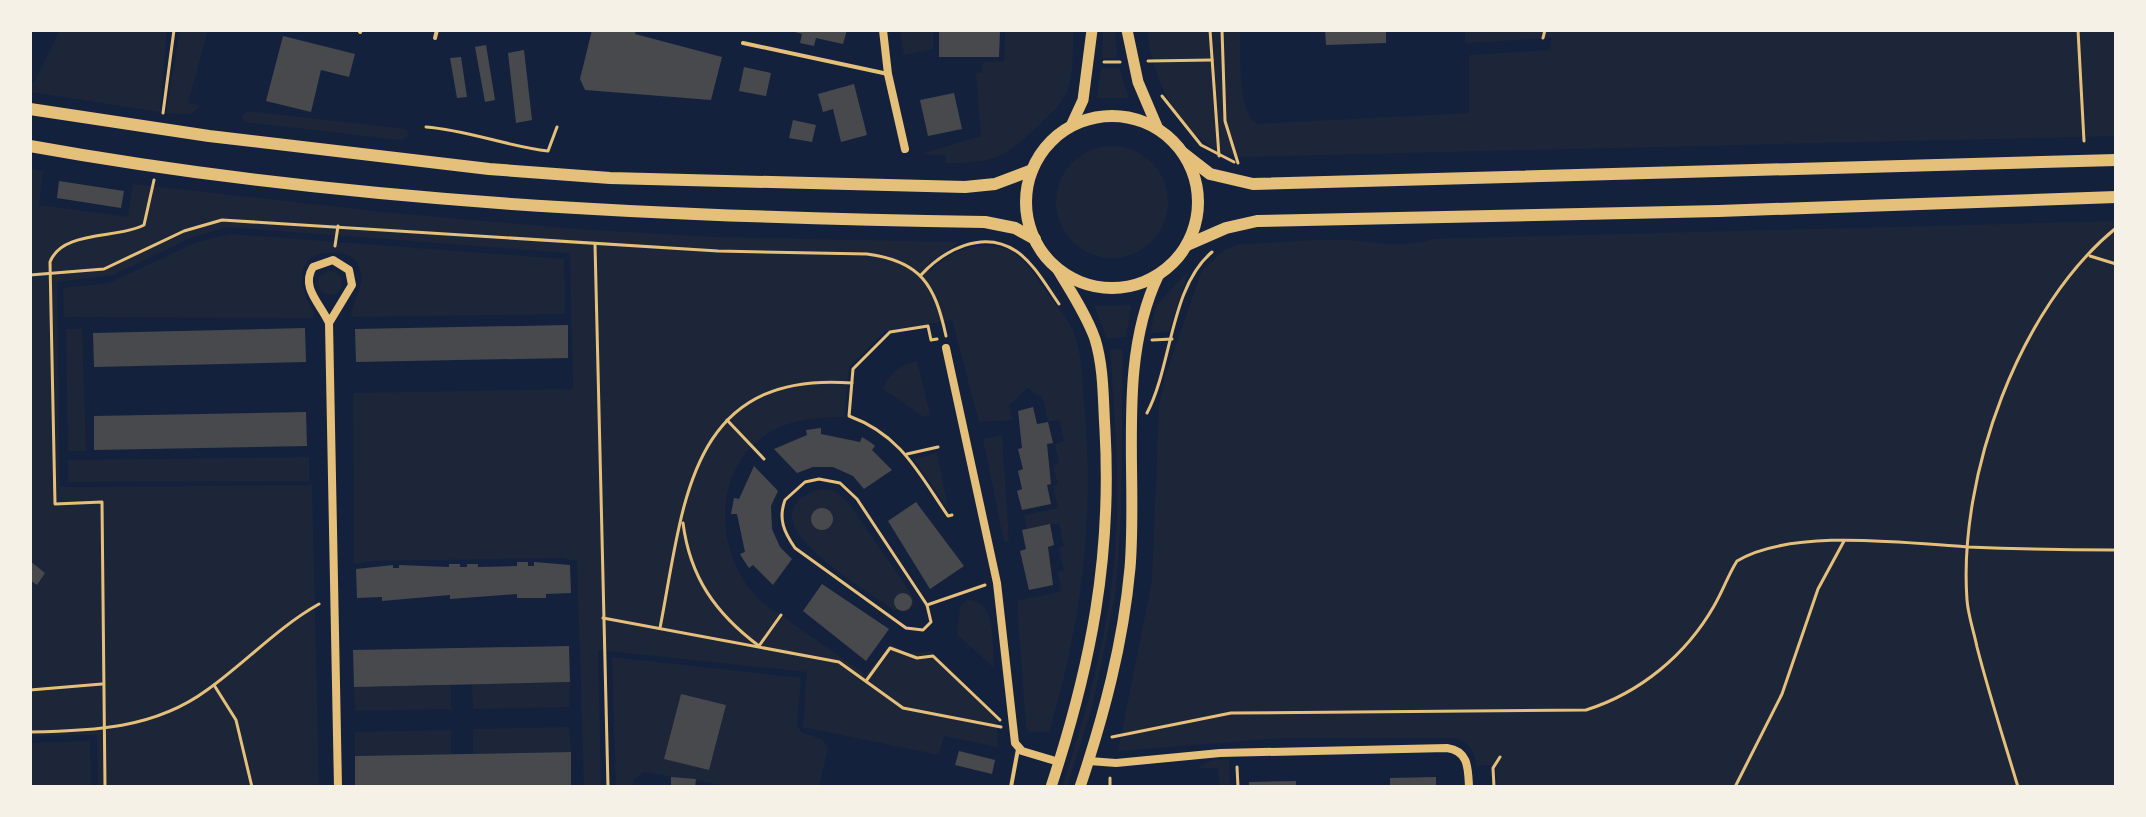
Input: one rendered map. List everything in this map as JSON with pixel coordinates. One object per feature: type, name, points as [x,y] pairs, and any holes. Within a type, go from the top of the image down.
[{"type":"main road","points":[[1071,126],[1083,100],[1092,30]]},
{"type":"main road","points":[[1127,30],[1138,82],[1158,129],[1210,174],[1253,184],[2116,160]]},
{"type":"main road","points":[[30,109],[369,156],[610,178],[965,187],[995,184],[1032,170]]},
{"type":"main road","points":[[1051,787],[1085,678],[1100,599],[1106,538],[1107,470],[1096,342],[1088,321],[1058,270],[1035,239],[1026,209],[1032,170],[1047,146],[1071,126],[1088,120],[1118,116],[1158,129]]},
{"type":"main road","points":[[30,146],[351,192],[546,208],[726,218],[985,222],[1015,228],[1035,239]]},
{"type":"main road","points":[[1183,153],[1194,174],[1199,198],[1196,222],[1187,245]]},
{"type":"main road","points":[[1080,787],[1097,737],[1117,657],[1130,569],[1138,341],[1143,313],[1159,274],[1187,245],[1226,228],[1257,221],[1719,211],[2116,197]]},
{"type":"main road","points":[[1058,270],[1084,284],[1107,288],[1130,287],[1159,274]]},
{"type":"street","points":[[883,30],[888,74],[905,149]]},
{"type":"street","points":[[329,323],[352,285],[349,270],[333,260],[313,267],[308,280],[311,293],[329,323],[338,787]]},
{"type":"street","points":[[946,348],[997,583],[1018,749],[1059,762]]},
{"type":"street","points":[[1089,761],[1116,763],[1237,753],[1454,749],[1467,765],[1469,787]]},
{"type":"lane","points":[[435,38],[437,30]]},
{"type":"lane","points":[[743,43],[888,74]]},
{"type":"lane","points":[[1011,787],[1018,749]]},
{"type":"path","points":[[167,83],[174,30]]},
{"type":"path","points":[[1210,30],[1219,156]]},
{"type":"path","points":[[1160,94],[1201,145],[1238,163],[1225,121],[1222,30]]},
{"type":"path","points":[[1445,30],[1458,30]]},
{"type":"path","points":[[1543,38],[1545,30]]},
{"type":"path","points":[[2078,30],[2084,141]]},
{"type":"path","points":[[1149,68],[1146,61],[1212,60]]},
{"type":"path","points":[[1101,62],[1119,62]]},
{"type":"path","points":[[426,127],[452,129],[511,147],[548,151],[557,127]]},
{"type":"path","points":[[105,787],[102,502],[55,504],[50,262],[59,248],[140,228],[148,219]]},
{"type":"path","points":[[30,275],[104,269],[184,231],[222,220],[595,244],[867,254],[906,264],[921,276],[936,300],[946,348]]},
{"type":"path","points":[[333,260],[338,226]]},
{"type":"path","points":[[2018,787],[1986,681],[1967,603],[1965,547],[1989,431],[2013,367],[2047,309],[2096,245],[2116,228]]},
{"type":"path","points":[[921,276],[939,258],[957,248],[975,242],[998,243],[1023,257],[1067,315]]},
{"type":"path","points":[[595,244],[608,787]]},
{"type":"path","points":[[1154,400],[1188,287],[1200,263],[1216,249]]},
{"type":"path","points":[[2089,256],[2116,264]]},
{"type":"path","points":[[946,337],[931,340],[928,326],[890,332],[853,369],[849,416],[884,432],[906,454],[948,516],[952,515]]},
{"type":"path","points":[[660,628],[697,461],[727,420],[744,406],[779,388],[815,381],[852,383]]},
{"type":"path","points":[[727,420],[764,459]]},
{"type":"path","points":[[906,454],[938,447]]},
{"type":"path","points":[[819,479],[840,483],[857,499],[927,605],[931,622],[923,630],[906,628],[812,560],[786,535],[782,522],[785,500],[805,482],[819,479]]},
{"type":"path","points":[[682,518],[689,560],[701,586],[717,611],[759,646]]},
{"type":"path","points":[[1735,787],[1782,694],[1818,589],[1844,541]]},
{"type":"path","points":[[1097,737],[1231,713],[1586,710],[1611,702],[1649,680],[1677,653],[1714,606],[1737,561],[1774,547],[1844,541],[1913,541],[1965,547],[2116,550]]},
{"type":"path","points":[[927,605],[968,588],[997,583]]},
{"type":"path","points":[[30,732],[104,730],[169,711],[214,685],[291,622],[319,604]]},
{"type":"path","points":[[759,646],[781,615]]},
{"type":"path","points":[[603,618],[839,662],[903,708],[1001,727]]},
{"type":"path","points":[[866,681],[890,648],[908,656],[933,656],[1000,720]]},
{"type":"path","points":[[30,690],[104,684]]},
{"type":"path","points":[[214,685],[236,720],[252,787]]},
{"type":"path","points":[[1237,753],[1238,787]]},
{"type":"path","points":[[1494,787],[1493,768],[1500,757]]},
{"type":"path","points":[[1104,773],[1112,779],[1110,787]]},
{"type":"shaded area","points":[[60,30],[167,30],[160,112],[30,92],[30,83],[34,83]]},
{"type":"shaded area","points":[[180,30],[208,30],[188,103],[201,105],[192,114],[166,113]]},
{"type":"shaded area","points":[[900,30],[933,30],[933,49],[904,55]]},
{"type":"shaded area","points":[[1005,30],[1073,30],[1071,77],[1062,102],[1007,152],[988,160],[946,163],[946,155],[921,154],[981,136],[976,73],[982,72],[983,62],[1004,61]]},
{"type":"shaded area","points":[[1103,30],[1115,30],[1117,58],[1102,58]]},
{"type":"shaded area","points":[[1147,30],[1240,30],[1243,97],[1251,119],[1258,124],[1469,113],[1469,55],[1548,50],[1551,46],[1551,38],[1465,43],[1465,30],[2116,30],[2116,136],[1236,157],[1217,150],[1200,138],[1173,107],[1155,69]]},
{"type":"shaded area","points":[[1101,68],[1119,68],[1129,98],[1097,98]]},
{"type":"shaded area","points":[[247,111],[406,129],[409,135],[401,140],[244,122],[242,116]]},
{"type":"shaded area","points":[[1112,146],[1134,150],[1152,162],[1164,180],[1168,202],[1164,224],[1152,242],[1134,254],[1112,258],[1090,254],[1072,242],[1060,224],[1056,202],[1060,180],[1072,162],[1090,150]]},
{"type":"shaded area","points":[[30,168],[43,171],[39,205],[128,217],[133,184],[392,213],[576,229],[715,237],[959,242],[927,265],[931,270],[967,248],[987,246],[1008,250],[1029,268],[1073,330],[1082,374],[1088,486],[1083,568],[1070,650],[1049,732],[1029,732],[1026,727],[1017,601],[1062,591],[1057,572],[1064,570],[1059,548],[1064,546],[1059,523],[1027,529],[1024,515],[1058,508],[1053,486],[1058,484],[1053,465],[1059,463],[1055,444],[1064,441],[1059,420],[1048,422],[1043,398],[1028,388],[1009,405],[1012,420],[979,422],[952,320],[885,331],[849,367],[844,417],[798,421],[772,431],[751,447],[737,467],[728,489],[725,513],[727,538],[734,561],[746,583],[762,602],[866,675],[891,644],[907,653],[931,651],[996,714],[998,747],[944,736],[939,755],[803,727],[807,672],[598,650],[601,787],[584,787],[577,561],[560,558],[354,564],[353,393],[573,389],[570,253],[228,227],[195,236],[113,275],[57,282],[60,487],[312,485],[319,787],[98,787],[97,735],[30,736]]},
{"type":"shaded area","points":[[2116,221],[2116,787],[1497,787],[1496,770],[1488,765],[1477,766],[1471,749],[1456,738],[1281,738],[1118,751],[1152,581],[1159,406],[1165,377],[1202,270],[1225,250],[1240,244],[1316,240],[1406,244],[1434,239]]},
{"type":"shaded area","points":[[230,234],[564,259],[565,314],[351,317],[362,278],[361,270],[349,255],[332,253],[319,254],[304,266],[303,287],[315,314],[313,318],[64,317],[63,288],[109,283],[197,242]]},
{"type":"shaded area","points":[[1189,270],[1169,331],[1150,334],[1156,306]]},
{"type":"shaded area","points":[[330,271],[339,274],[342,283],[339,292],[330,295],[321,292],[318,283],[321,274]]},
{"type":"shaded area","points":[[1131,305],[1126,337],[1107,338],[1094,306]]},
{"type":"shaded area","points":[[66,329],[82,329],[86,451],[68,451]]},
{"type":"shaded area","points":[[1123,349],[1121,513],[1116,590],[1093,704],[1067,787],[1062,787],[1091,690],[1111,590],[1117,500],[1110,350]]},
{"type":"shaded area","points":[[917,361],[930,415],[924,417],[883,389],[896,370]]},
{"type":"shaded area","points":[[1002,435],[1009,541],[1004,541],[983,439]]},
{"type":"shaded area","points":[[937,453],[948,508],[914,459]]},
{"type":"shaded area","points":[[309,457],[309,481],[68,482],[68,460]]},
{"type":"shaded area","points":[[821,489],[835,491],[848,502],[912,595],[914,603],[909,611],[894,610],[836,570],[799,534],[792,516],[798,501]]},
{"type":"shaded area","points":[[967,600],[977,602],[989,616],[994,668],[957,634],[960,606]]},
{"type":"shaded area","points":[[612,657],[801,678],[797,725],[802,733],[822,739],[828,748],[819,787],[733,787],[644,772],[633,780],[633,787],[616,787]]},
{"type":"shaded area","points":[[570,682],[569,707],[473,709],[472,684]]},
{"type":"shaded area","points":[[451,685],[451,709],[355,711],[354,687]]},
{"type":"shaded area","points":[[569,727],[571,752],[473,754],[473,729]]},
{"type":"shaded area","points":[[451,730],[451,754],[355,756],[355,732]]},
{"type":"shaded area","points":[[90,741],[91,787],[30,787],[30,743]]},
{"type":"shaded area","points":[[1229,759],[1230,787],[1220,787],[1218,768],[1197,768],[1210,761]]},
{"type":"building","points":[[592,30],[636,30],[635,34],[722,57],[711,100],[585,90],[580,79]]},
{"type":"building","points":[[788,30],[847,30],[843,44],[816,38],[814,46],[800,43],[802,34]]},
{"type":"building","points":[[939,30],[1000,30],[999,57],[939,57]]},
{"type":"building","points":[[1325,30],[1386,30],[1386,43],[1326,45]]},
{"type":"building","points":[[283,36],[355,54],[349,77],[321,70],[311,112],[266,101]]},
{"type":"building","points":[[486,45],[495,100],[485,102],[475,47]]},
{"type":"building","points":[[524,50],[532,120],[516,123],[508,53]]},
{"type":"building","points":[[461,57],[467,97],[457,98],[450,58]]},
{"type":"building","points":[[744,67],[771,73],[766,96],[739,91]]},
{"type":"building","points":[[854,84],[867,135],[841,142],[833,109],[823,112],[818,94]]},
{"type":"building","points":[[954,93],[962,129],[928,136],[920,100]]},
{"type":"building","points":[[793,120],[816,125],[812,142],[789,138]]},
{"type":"building","points":[[59,181],[124,191],[121,208],[57,198]]},
{"type":"building","points":[[568,325],[568,358],[356,362],[355,329]]},
{"type":"building","points":[[305,328],[306,362],[94,367],[93,333]]},
{"type":"building","points":[[1033,407],[1037,424],[1048,422],[1053,443],[1047,444],[1051,484],[1047,485],[1051,504],[1022,510],[1017,491],[1022,489],[1018,471],[1023,469],[1018,449],[1022,448],[1018,411]]},
{"type":"building","points":[[306,412],[307,446],[94,450],[94,416]]},
{"type":"building","points":[[821,428],[821,434],[860,442],[862,437],[875,446],[872,450],[892,470],[864,489],[853,476],[833,467],[813,467],[797,473],[774,449],[807,435],[806,430]]},
{"type":"building","points":[[754,466],[778,491],[771,506],[772,529],[780,547],[792,559],[773,585],[753,565],[749,568],[740,554],[745,552],[737,514],[731,514],[734,498],[739,499]]},
{"type":"building","points":[[916,502],[964,566],[930,589],[888,521]]},
{"type":"building","points":[[822,508],[830,511],[833,519],[830,527],[822,530],[814,527],[811,519],[814,511]]},
{"type":"building","points":[[1050,524],[1054,545],[1048,547],[1053,585],[1029,590],[1020,551],[1026,549],[1022,530]]},
{"type":"building","points":[[30,561],[45,573],[37,585],[30,580]]},
{"type":"building","points":[[517,562],[528,562],[528,566],[534,566],[534,562],[570,565],[571,593],[546,594],[546,598],[517,598],[517,594],[450,599],[450,595],[382,601],[382,597],[357,598],[356,569],[393,565],[393,568],[399,568],[399,565],[449,567],[449,564],[460,564],[460,567],[467,567],[467,564],[478,564],[478,567],[517,566]]},
{"type":"building","points":[[822,584],[889,629],[866,661],[803,611]]},
{"type":"building","points":[[903,593],[912,602],[903,611],[894,602]]},
{"type":"building","points":[[569,646],[570,682],[354,687],[353,650]]},
{"type":"building","points":[[681,694],[726,705],[709,770],[664,759]]},
{"type":"building","points":[[959,751],[995,760],[992,774],[955,765]]},
{"type":"building","points":[[571,752],[571,787],[355,787],[355,756]]},
{"type":"building","points":[[671,777],[696,779],[695,787],[671,787]]},
{"type":"building","points":[[1436,777],[1436,787],[1390,787],[1390,778]]},
{"type":"building","points":[[1296,781],[1296,787],[1249,787],[1249,782]]}]
